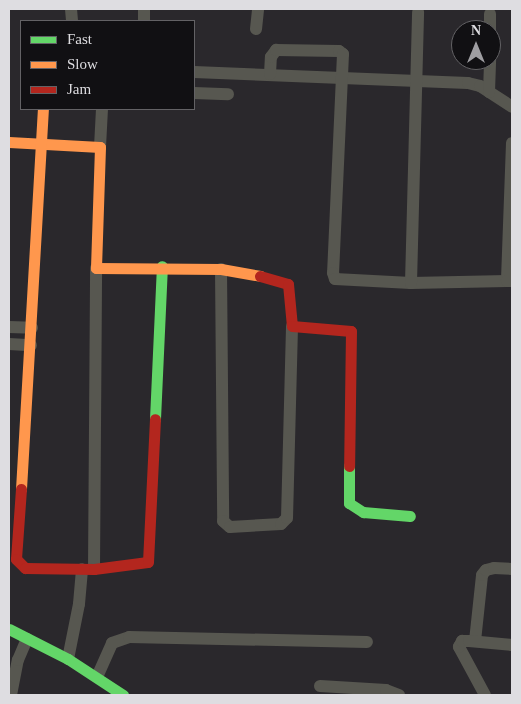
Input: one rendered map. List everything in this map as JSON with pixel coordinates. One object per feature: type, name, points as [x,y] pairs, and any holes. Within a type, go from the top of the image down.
[{"type":"street","points":[[256,29],[258,9]]},
{"type":"street","points":[[411,283],[418,81],[418,12]]},
{"type":"street","points":[[490,14],[490,20]]},
{"type":"street","points":[[270,74],[272,53],[280,50],[341,52],[343,76],[333,274],[338,281],[411,283],[510,281],[512,143]]},
{"type":"street","points":[[490,70],[490,92]]},
{"type":"street","points":[[195,72],[343,76],[468,83],[490,92],[512,107]]},
{"type":"street","points":[[195,93],[228,94]]},
{"type":"street","points":[[44,110],[31,345],[16,559],[25,568],[88,569],[146,564],[150,558],[162,266]]},
{"type":"street","points":[[68,659],[88,569],[102,110]]},
{"type":"street","points":[[9,142],[100,147]]},
{"type":"street","points":[[96,268],[162,266],[221,269],[279,279],[288,284],[292,326],[286,518],[281,524],[230,527],[223,521],[221,269]]},
{"type":"street","points":[[292,326],[351,331],[349,503],[363,512],[410,516]]},
{"type":"street","points":[[9,327],[32,328]]},
{"type":"street","points":[[9,344],[31,345]]},
{"type":"street","points":[[475,641],[482,575],[486,570],[494,568],[512,569]]},
{"type":"street","points":[[9,629],[68,659],[97,676],[123,695]]},
{"type":"street","points":[[97,676],[112,642],[129,636],[367,642]]},
{"type":"street","points":[[11,695],[18,660],[27,639]]},
{"type":"street","points":[[485,695],[460,654],[458,647],[462,642],[475,641],[512,645]]},
{"type":"street","points":[[320,686],[386,690],[399,695]]},
{"type":"traffic: fast","points":[[155,419],[162,266]]},
{"type":"traffic: fast","points":[[349,466],[349,503],[363,512],[410,516]]},
{"type":"traffic: fast","points":[[9,629],[68,659],[123,695]]},
{"type":"traffic: slow","points":[[21,489],[43,110]]},
{"type":"traffic: slow","points":[[9,142],[100,147],[96,268],[221,269],[260,276]]},
{"type":"traffic: jam","points":[[260,276],[288,284],[292,326],[351,331],[349,466]]},
{"type":"traffic: jam","points":[[21,489],[16,559],[25,568],[94,569],[148,562],[155,419]]}]
